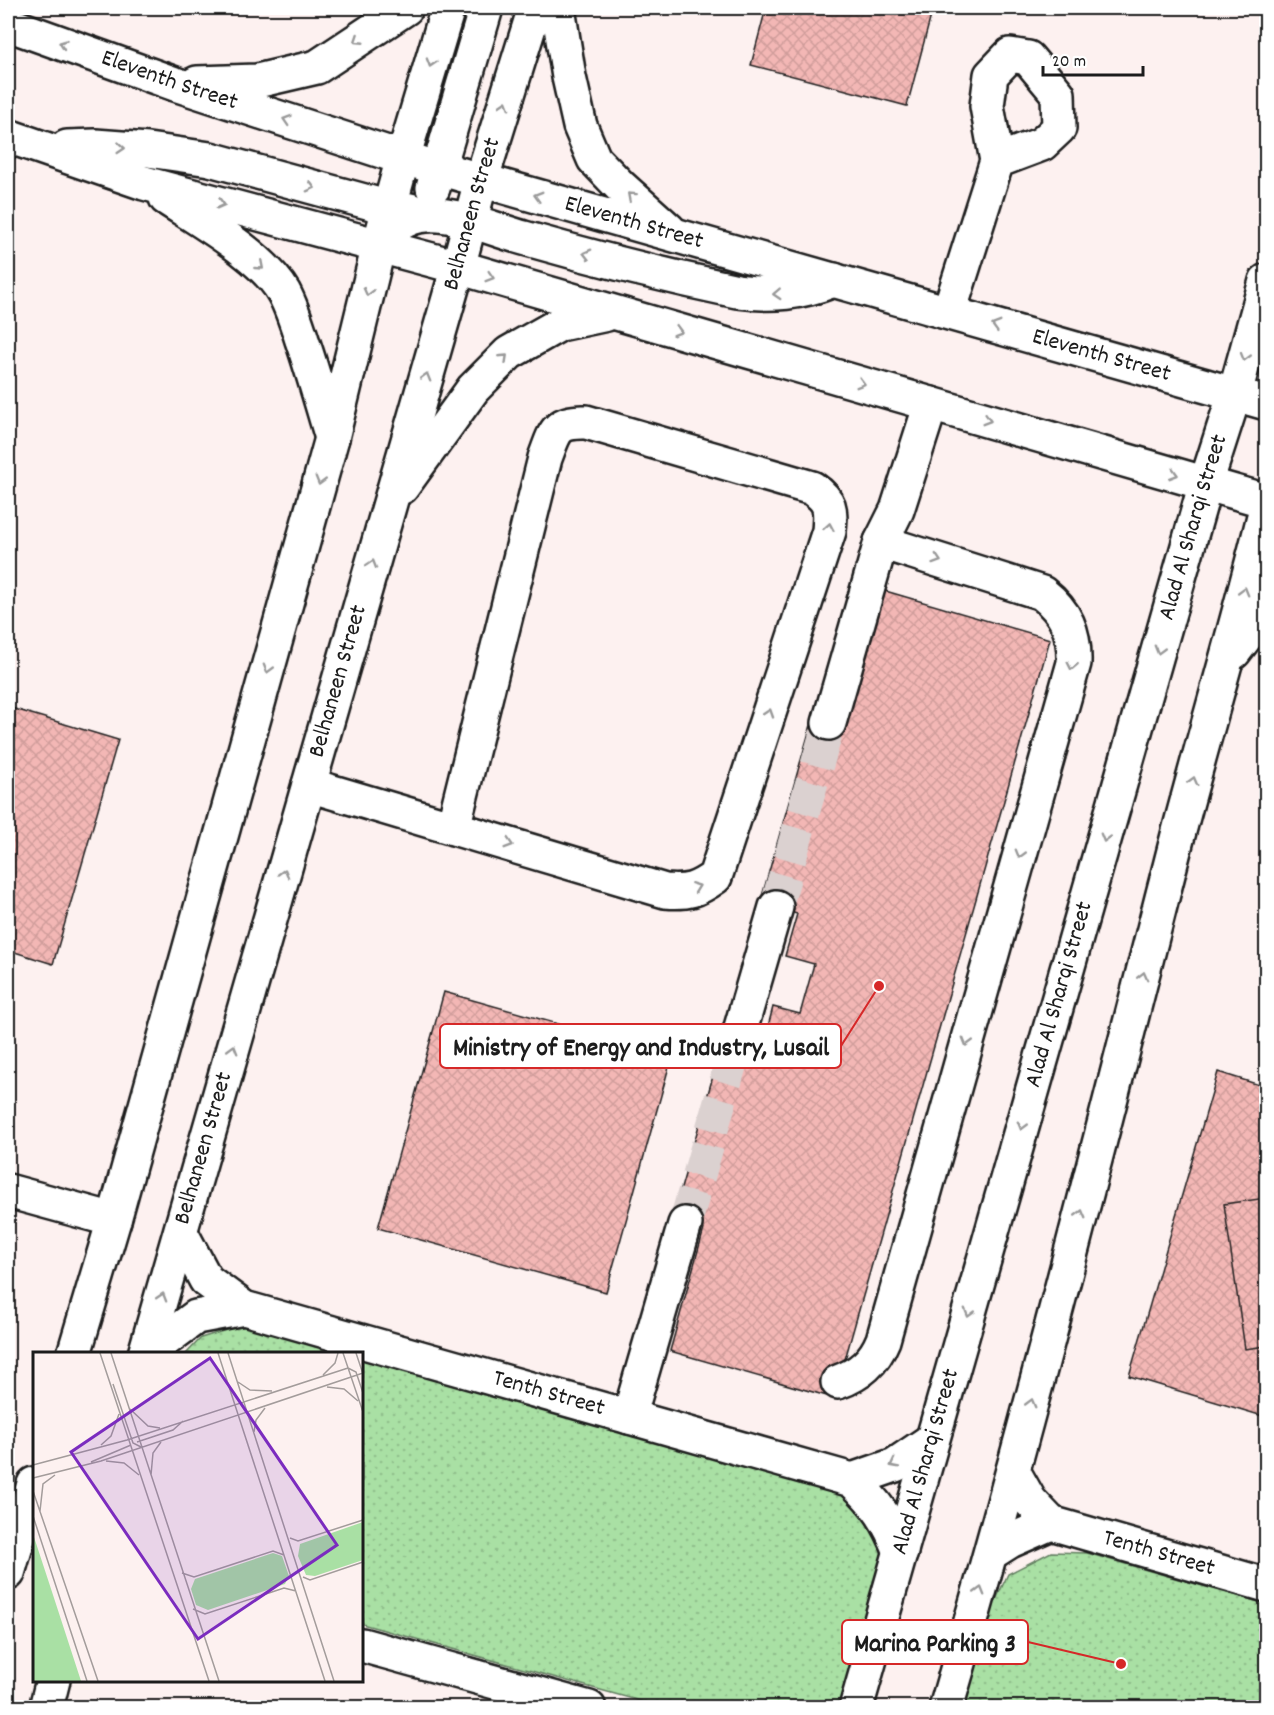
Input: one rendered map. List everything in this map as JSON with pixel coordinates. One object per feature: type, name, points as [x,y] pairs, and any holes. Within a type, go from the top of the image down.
[{"type":"street","points":[[175,84],[257,81],[317,67],[406,8]]},
{"type":"street","points":[[74,1352],[114,1220],[332,438],[379,245],[448,8]]},
{"type":"street","points":[[458,267],[438,244],[428,212],[486,8]]},
{"type":"street","name":"Belhaneen Street","points":[[146,1352],[481,181],[535,8]]},
{"type":"street","points":[[558,8],[569,77],[580,126],[594,159],[620,186],[675,235]]},
{"type":"street","name":"Eleventh Street","points":[[8,24],[175,84],[403,158],[1266,403]]},
{"type":"street","points":[[8,136],[144,183],[458,267],[1266,501]]},
{"type":"street","points":[[42,148],[95,146],[148,150],[210,159],[390,208],[428,212],[470,222],[526,239],[737,291],[762,295],[786,294],[811,289],[834,280]]},
{"type":"street","points":[[949,312],[997,161]]},
{"type":"street","points":[[379,245],[391,229],[400,223],[467,195],[481,181]]},
{"type":"street","points":[[144,183],[235,244],[267,272],[283,291],[294,315],[332,438]]},
{"type":"street","name":"Alad Al Sharqi Street","points":[[856,1707],[1206,483],[1235,393],[1266,281]]},
{"type":"street","points":[[390,502],[473,389],[509,353],[560,324],[613,313]]},
{"type":"street","points":[[829,723],[881,542],[899,505],[921,401]]},
{"type":"street","points":[[309,785],[453,828],[665,891],[682,892],[700,888],[716,877],[829,531],[831,514],[826,498],[812,488],[586,422],[569,421],[554,432],[542,469],[453,828]]},
{"type":"street","points":[[946,1707],[1013,1471],[1266,508]]},
{"type":"street","points":[[838,1382],[861,1371],[878,1352],[883,1340],[1074,663],[1075,646],[1072,631],[1065,616],[1042,593],[881,542]]},
{"type":"street","points":[[1223,668],[1266,610]]},
{"type":"street","points":[[741,1031],[776,907]]},
{"type":"street","points":[[8,1191],[114,1220]]},
{"type":"street","points":[[629,1417],[685,1224]]},
{"type":"street","name":"Tenth Street","points":[[182,1233],[206,1280],[244,1308],[852,1480]]},
{"type":"street","name":"Tenth Street","points":[[147,1352],[196,1317],[244,1308]]},
{"type":"street","points":[[901,1552],[882,1512],[852,1480],[895,1465],[932,1440]]},
{"type":"street","name":"Tenth Street","points":[[1013,1471],[1030,1501],[1052,1522],[1266,1585]]},
{"type":"street","points":[[8,1573],[33,1487]]},
{"type":"street","points":[[991,1553],[1010,1541],[1052,1522]]},
{"type":"street","points":[[363,1645],[589,1707]]},
{"type":"street","points":[[46,1707],[52,1682]]},
{"type":"green space","points":[[242,1325],[338,1352],[188,1352],[201,1338]]},
{"type":"green space","points":[[363,1358],[838,1492],[868,1514],[888,1548],[844,1708],[662,1707],[363,1624]]},
{"type":"green space","points":[[1051,1552],[1087,1553],[1266,1604],[1266,1707],[964,1708],[986,1621],[1008,1574]]},
{"type":"building","points":[[766,8],[933,8],[907,106],[751,65]]},
{"type":"building","points":[[882,590],[1050,639],[834,1398],[670,1351],[704,1229],[672,1220],[727,1027],[765,1038],[773,1007],[800,1014],[814,964],[785,956],[797,914],[760,903],[813,718]]},
{"type":"building","points":[[8,707],[118,740],[53,964],[8,950]]},
{"type":"building","points":[[444,992],[672,1056],[606,1292],[378,1228]]},
{"type":"building","points":[[1218,1072],[1266,1087],[1266,1417],[1129,1376]]},
{"type":"building","points":[[1266,1198],[1266,1346],[1245,1349],[1224,1204]]},
{"type":"tunnel","points":[[776,907],[829,723]]},
{"type":"tunnel","points":[[685,1224],[740,1031]]},
{"type":"place","name":"Ministry of Energy and Industry, Lusail","points":[[879,986]]},
{"type":"place","name":"Marina Parking 3","points":[[1121,1664]]}]
